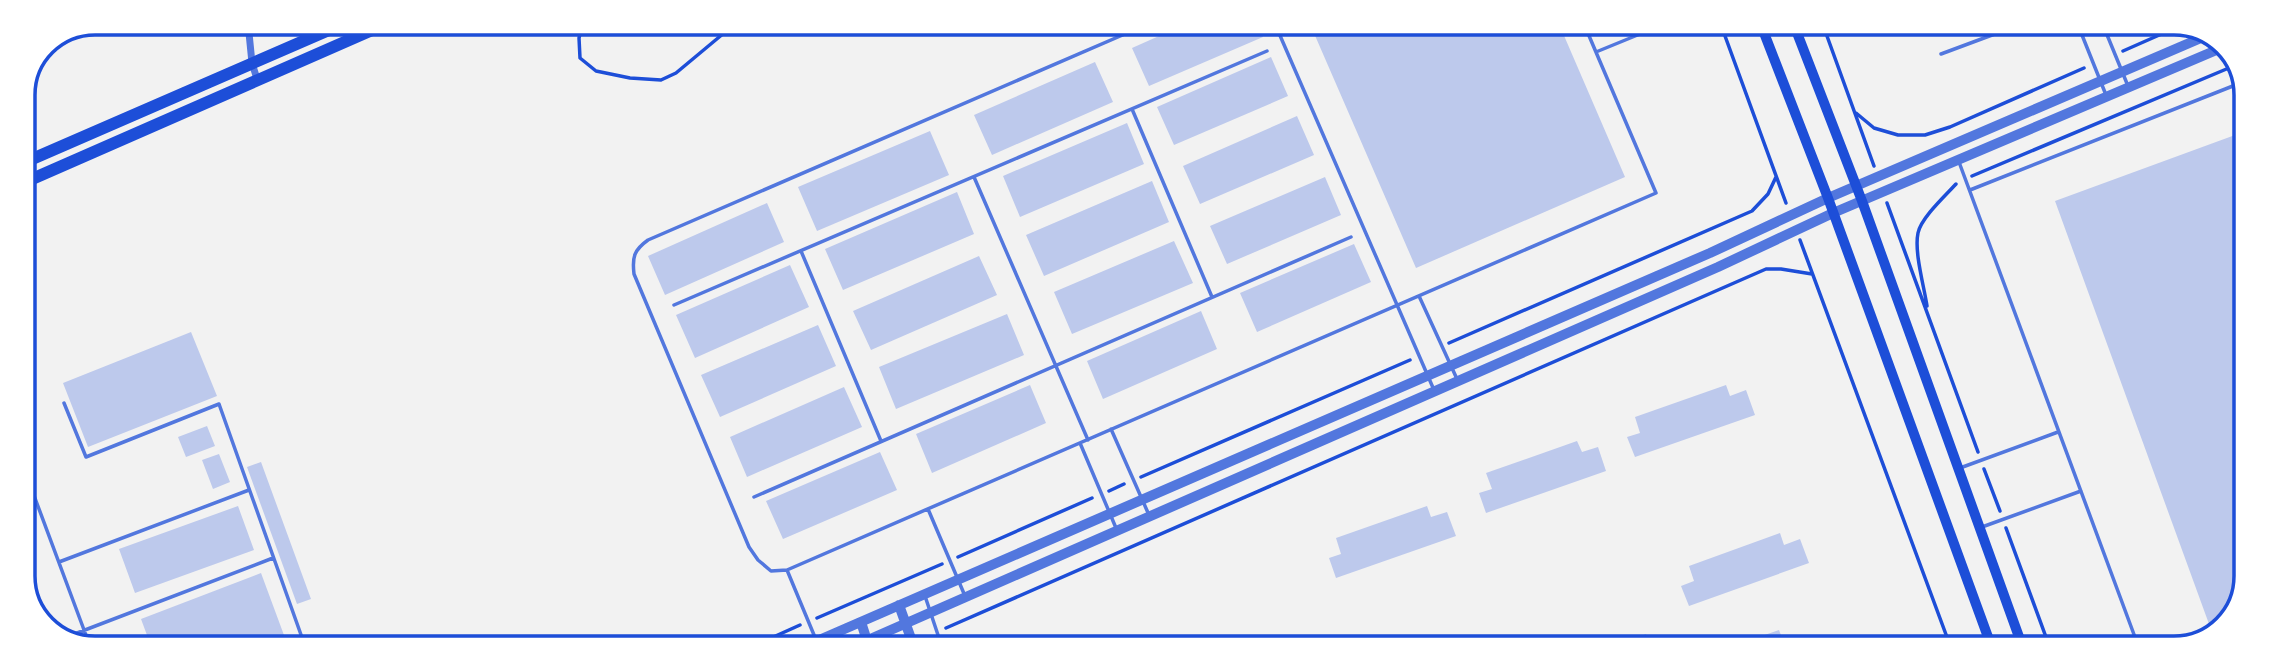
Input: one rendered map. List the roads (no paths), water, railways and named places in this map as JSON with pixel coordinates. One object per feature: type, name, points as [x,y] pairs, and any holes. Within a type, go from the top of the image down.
[{"type":"main road","points":[[35,158],[317,35]]},
{"type":"main road","points":[[35,178],[360,35]]},
{"type":"main road","points":[[1765,35],[1828,198],[1988,636]]},
{"type":"main road","points":[[1798,35],[1862,201],[2019,636]]},
{"type":"street","points":[[249,35],[252,63],[257,79]]},
{"type":"street","points":[[831,635],[1710,253],[1877,176],[2197,40]]},
{"type":"street","points":[[882,636],[1833,213],[2214,51]]},
{"type":"street","points":[[899,605],[910,636]]},
{"type":"street","points":[[861,622],[866,636]]},
{"type":"lane","points":[[1123,35],[648,240],[636,248],[632,259],[634,274],[749,547],[771,572],[787,570],[1656,193],[1588,35]]},
{"type":"lane","points":[[1280,35],[1435,392]]},
{"type":"lane","points":[[1595,52],[1636,35]]},
{"type":"lane","points":[[1941,54],[1992,35]]},
{"type":"lane","points":[[2082,35],[2107,97]]},
{"type":"lane","points":[[2107,35],[2129,88]]},
{"type":"lane","points":[[674,305],[1267,51]]},
{"type":"lane","points":[[1970,190],[2233,86]]},
{"type":"lane","points":[[1132,109],[1212,297]]},
{"type":"lane","points":[[1959,160],[2135,636]]},
{"type":"lane","points":[[974,177],[1088,439]]},
{"type":"lane","points":[[754,497],[1351,237]]},
{"type":"lane","points":[[801,251],[881,441]]},
{"type":"lane","points":[[1419,296],[1458,381]]},
{"type":"lane","points":[[64,403],[86,457],[219,404],[301,636]]},
{"type":"lane","points":[[1111,429],[1150,517]]},
{"type":"lane","points":[[1958,469],[2059,431]]},
{"type":"lane","points":[[1080,443],[1118,531]]},
{"type":"lane","points":[[59,562],[249,490]]},
{"type":"lane","points":[[1980,528],[2081,491]]},
{"type":"lane","points":[[36,502],[85,635]]},
{"type":"lane","points":[[927,509],[965,598]]},
{"type":"lane","points":[[78,633],[273,558]]},
{"type":"lane","points":[[787,570],[814,636]]},
{"type":"lane","points":[[924,594],[938,636]]}]
